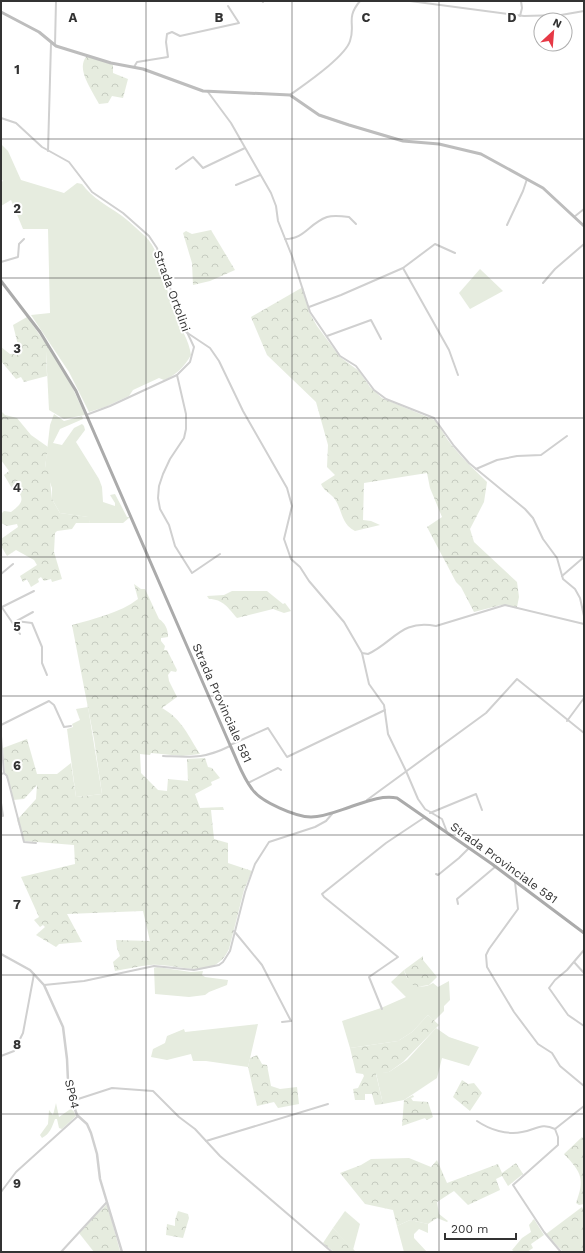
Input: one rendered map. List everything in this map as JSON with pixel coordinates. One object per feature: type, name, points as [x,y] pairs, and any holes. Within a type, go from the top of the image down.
[{"type":"main road","points":[[1,12],[39,32],[53,44],[111,63],[134,67],[208,92],[290,95],[319,115],[399,140],[444,145],[481,154],[548,192],[584,226]]},
{"type":"main road","name":"Strada Provinciale 581","points":[[1,281],[40,332],[66,373],[86,415],[230,746],[247,783],[261,799],[298,814],[310,817],[332,813],[383,797],[397,798],[447,832],[584,933]]},
{"type":"street","points":[[48,151],[56,1]]},
{"type":"street","points":[[290,95],[344,51],[350,40],[352,13],[360,1]]},
{"type":"street","points":[[410,1],[520,16],[544,17],[584,11]]},
{"type":"street","points":[[520,16],[522,8],[521,1]]},
{"type":"street","points":[[134,67],[137,62],[168,57],[166,42],[167,34],[172,32],[180,36],[239,22],[228,6]]},
{"type":"street","points":[[208,92],[231,123],[271,193],[276,206],[278,221],[310,312],[340,356],[356,366],[374,390],[386,399],[434,418],[454,446],[476,469],[525,509],[533,518],[543,539],[557,558],[562,576],[580,598],[584,616]]},
{"type":"street","name":"Strada Ortolini","points":[[1,118],[16,123],[48,151],[71,164],[92,192],[123,213],[149,236],[157,248],[186,332],[194,347],[189,364],[177,375],[110,406],[86,415]]},
{"type":"street","points":[[176,169],[193,157],[203,168],[245,148]]},
{"type":"street","points":[[236,185],[260,175]]},
{"type":"street","points":[[507,226],[523,191],[526,179]]},
{"type":"street","points":[[574,218],[584,209]]},
{"type":"street","points":[[285,239],[295,239],[300,237],[313,223],[328,216],[349,217],[356,224]]},
{"type":"street","points":[[1,262],[18,257],[19,244],[24,239]]},
{"type":"street","points":[[309,306],[341,295],[403,268],[435,244],[455,253]]},
{"type":"street","points":[[543,283],[555,269],[584,244]]},
{"type":"street","points":[[403,268],[449,350],[458,375]]},
{"type":"street","points":[[327,336],[371,320],[381,339]]},
{"type":"street","points":[[186,332],[210,348],[219,361],[250,425],[286,488],[292,506],[284,539],[291,559],[300,567],[309,581],[344,622],[362,653],[369,684],[382,701],[385,710],[388,734],[420,804],[430,813],[442,819],[447,832]]},
{"type":"street","points":[[177,375],[186,414],[186,429],[184,438],[170,459],[160,482],[158,494],[160,506],[175,546],[192,573],[220,554]]},
{"type":"street","points":[[476,469],[497,460],[517,456],[541,455],[567,436]]},
{"type":"street","points":[[562,576],[584,557]]},
{"type":"street","points":[[1,574],[13,564]]},
{"type":"street","points":[[20,634],[2,606],[34,591]]},
{"type":"street","points":[[362,653],[368,654],[374,651],[393,636],[411,626],[426,624],[436,626],[505,605],[584,624]]},
{"type":"street","points":[[13,623],[33,612]]},
{"type":"street","points":[[16,621],[32,623],[42,646],[42,663],[47,675]]},
{"type":"street","points":[[366,802],[486,713],[517,679],[567,721],[584,733]]},
{"type":"street","points":[[567,721],[584,698]]},
{"type":"street","points":[[1,725],[49,702],[54,705],[64,727],[71,726]]},
{"type":"street","points":[[163,756],[207,756],[268,728],[287,757],[385,710]]},
{"type":"street","points":[[1,736],[2,773],[6,776],[24,842],[36,843]]},
{"type":"street","points":[[247,783],[278,768],[281,770]]},
{"type":"street","points":[[430,813],[476,794],[482,810]]},
{"type":"street","points":[[1,803],[3,816]]},
{"type":"street","points":[[44,985],[59,982],[84,981],[122,971],[154,966],[194,970],[209,968],[223,962],[227,957],[245,892],[255,864],[269,842],[315,828],[326,821],[332,813]]},
{"type":"street","points":[[382,1009],[369,977],[398,957],[322,894],[386,843],[425,817]]},
{"type":"street","points":[[436,874],[438,875],[469,848]]},
{"type":"street","points":[[458,904],[457,899],[495,867]]},
{"type":"street","points":[[515,882],[518,909],[489,949],[486,955],[487,967],[514,1012],[538,1044],[552,1053],[560,1066],[584,1086]]},
{"type":"street","points":[[234,932],[260,962],[271,981],[291,1021],[282,1022]]},
{"type":"street","points":[[584,950],[549,988],[568,1015],[584,1026]]},
{"type":"street","name":"SP64","points":[[1,954],[34,974],[44,985],[64,1031],[68,1081],[72,1101],[78,1116],[87,1124],[91,1133],[97,1154],[100,1179],[122,1252]]},
{"type":"street","points":[[574,962],[584,973]]},
{"type":"street","points":[[1,1056],[14,1051],[23,1033],[34,974]]},
{"type":"street","points":[[72,1101],[112,1088],[153,1091],[178,1117],[196,1128],[220,1156],[332,1252]]},
{"type":"street","points":[[206,1141],[328,1104]]},
{"type":"street","points":[[555,1129],[584,1106]]},
{"type":"street","points":[[1,1192],[16,1172],[78,1116]]},
{"type":"street","points":[[477,1122],[485,1127],[499,1131],[521,1133],[544,1125],[555,1129]]},
{"type":"street","points":[[555,1129],[558,1138],[558,1145],[513,1185],[544,1232],[561,1252]]},
{"type":"street","points":[[61,1252],[107,1202]]},
{"type":"green space","points":[[87,56],[113,65],[113,73],[128,79],[123,98],[112,96],[108,103],[99,104],[84,73],[84,61]]},
{"type":"green space","points":[[1,144],[8,151],[21,180],[64,193],[77,183],[82,184],[95,198],[122,216],[145,236],[156,252],[160,262],[174,313],[190,349],[191,355],[183,367],[176,373],[164,380],[159,378],[133,390],[129,396],[105,407],[89,412],[69,372],[31,315],[50,313],[48,229],[23,229],[11,200],[1,206],[1,182],[3,181],[1,178]]},
{"type":"green space","points":[[211,230],[235,270],[210,281],[193,285],[192,263],[183,233],[186,231],[192,234]]},
{"type":"green space","points":[[480,269],[503,291],[470,309],[459,293]]},
{"type":"green space","points":[[303,287],[309,312],[317,326],[340,357],[359,371],[370,387],[382,398],[437,421],[453,446],[487,482],[484,502],[470,529],[474,542],[517,582],[519,597],[517,607],[501,605],[474,612],[461,587],[456,582],[427,527],[442,517],[430,488],[427,473],[364,483],[363,520],[371,521],[380,525],[355,531],[350,528],[344,520],[334,498],[321,484],[335,475],[327,467],[328,445],[316,402],[267,355],[251,317]]},
{"type":"green space","points":[[27,317],[51,351],[46,352],[47,376],[24,382],[21,377],[16,379],[1,361],[1,347],[10,354],[20,353],[13,325]]},
{"type":"green space","points":[[46,351],[51,351],[68,378],[85,415],[64,419],[49,410]]},
{"type":"green space","points":[[1,411],[5,415],[17,418],[31,435],[48,447],[45,467],[49,472],[52,499],[60,513],[89,517],[90,523],[76,523],[72,529],[57,531],[55,533],[54,552],[62,579],[52,582],[51,579],[44,581],[41,577],[38,579],[39,582],[31,587],[27,579],[23,582],[20,576],[37,565],[34,560],[16,550],[7,556],[1,546],[1,539],[18,527],[17,524],[7,526],[1,523],[1,514],[4,511],[11,512],[17,507],[21,502],[21,497],[17,490],[13,490],[4,475],[9,471],[1,460]]},
{"type":"green space","points":[[54,414],[64,421],[82,416],[83,419],[60,429],[53,443],[62,445],[74,428],[82,424],[84,426],[85,430],[76,442],[99,479],[102,487],[103,502],[115,506],[115,503],[110,495],[115,494],[127,517],[130,517],[123,523],[90,523],[88,517],[60,513],[52,499],[52,488],[45,468],[50,425]]},
{"type":"green space","points":[[134,584],[141,589],[145,589],[159,619],[166,626],[168,637],[161,638],[161,641],[165,646],[164,650],[167,650],[177,670],[176,672],[171,671],[168,675],[169,681],[177,697],[162,708],[175,717],[180,723],[200,754],[182,756],[151,753],[150,755],[140,754],[141,773],[158,790],[167,791],[168,779],[188,781],[187,759],[205,758],[208,767],[212,768],[220,778],[211,782],[212,785],[195,794],[200,808],[223,807],[224,810],[211,810],[214,839],[228,843],[228,863],[252,871],[244,890],[229,949],[222,959],[214,966],[204,968],[194,969],[151,965],[115,971],[113,962],[120,956],[116,940],[150,941],[143,911],[67,914],[82,942],[59,944],[56,947],[36,935],[45,927],[43,925],[40,927],[34,920],[39,917],[21,877],[75,864],[74,845],[24,841],[17,820],[36,799],[37,785],[24,799],[13,800],[5,772],[3,748],[27,739],[37,774],[57,774],[71,763],[76,797],[102,794],[94,739],[72,625],[106,615],[131,604],[138,599]]},
{"type":"green space","points":[[232,591],[267,591],[283,604],[285,603],[291,611],[284,613],[273,609],[237,618],[222,602],[209,599],[207,596],[224,595]]},
{"type":"green space","points":[[88,707],[102,794],[76,797],[67,729],[73,727],[72,724],[80,720],[76,709]]},
{"type":"green space","points":[[423,956],[423,960],[437,977],[429,985],[416,987],[409,982],[404,970]]},
{"type":"green space","points":[[157,967],[191,972],[203,971],[202,975],[205,977],[228,980],[227,985],[205,995],[189,997],[155,994],[154,968]]},
{"type":"green space","points":[[404,970],[411,983],[419,986],[433,983],[438,987],[449,981],[450,1000],[444,1006],[444,1011],[434,1021],[428,1015],[412,1032],[398,1041],[350,1048],[342,1021],[381,1008],[406,997],[391,982]]},
{"type":"green space","points":[[428,1015],[439,1025],[403,1062],[389,1072],[376,1074],[383,1104],[375,1105],[372,1094],[365,1094],[365,1100],[355,1100],[353,1089],[358,1088],[364,1076],[363,1074],[356,1073],[350,1048],[398,1041],[412,1032]]},
{"type":"green space","points":[[258,1024],[248,1067],[206,1061],[193,1061],[191,1054],[167,1060],[151,1057],[153,1049],[165,1043],[167,1036],[184,1029],[185,1032]]},
{"type":"green space","points":[[436,1028],[449,1037],[479,1047],[469,1066],[442,1058],[437,1078],[404,1100],[383,1104],[376,1073],[389,1072],[407,1060]]},
{"type":"green space","points":[[257,1055],[262,1064],[267,1065],[271,1086],[280,1089],[297,1087],[299,1104],[278,1108],[274,1102],[257,1106],[248,1067],[250,1058]]},
{"type":"green space","points":[[462,1080],[468,1084],[474,1083],[482,1093],[470,1111],[453,1097]]},
{"type":"green space","points":[[413,1095],[414,1097],[411,1098],[413,1101],[428,1102],[433,1117],[427,1120],[425,1118],[402,1126],[404,1100]]},
{"type":"green space","points":[[56,1103],[59,1117],[72,1108],[76,1116],[62,1129],[59,1128],[57,1119],[55,1119],[49,1132],[42,1138],[40,1135],[48,1124],[49,1110],[53,1115]]},
{"type":"green space","points":[[582,1137],[584,1140],[584,1204],[579,1205],[576,1203],[581,1182],[580,1177],[575,1166],[564,1154]]},
{"type":"green space","points":[[409,1158],[431,1167],[437,1160],[447,1183],[498,1164],[502,1173],[516,1163],[523,1174],[508,1186],[502,1176],[496,1179],[500,1190],[468,1205],[454,1191],[437,1202],[439,1214],[448,1221],[447,1222],[437,1218],[428,1224],[410,1220],[397,1226],[393,1210],[365,1204],[340,1173],[361,1165],[371,1159]]},
{"type":"green space","points":[[107,1204],[120,1251],[94,1252],[79,1233]]},
{"type":"green space","points":[[582,1207],[584,1211],[584,1252],[563,1252],[546,1234]]},
{"type":"green space","points":[[178,1211],[188,1214],[189,1218],[183,1238],[166,1235],[167,1224],[175,1226]]},
{"type":"green space","points":[[345,1211],[360,1224],[353,1250],[333,1228]]},
{"type":"green space","points":[[534,1219],[544,1235],[531,1244],[533,1248],[527,1252],[515,1252],[512,1250],[522,1238],[531,1232],[529,1225]]},
{"type":"green space","points":[[410,1220],[428,1224],[428,1233],[419,1229],[414,1234],[414,1238],[427,1252],[404,1252],[397,1226]]},
{"type":"green space","points":[[333,1228],[356,1252],[334,1252],[323,1243]]}]
